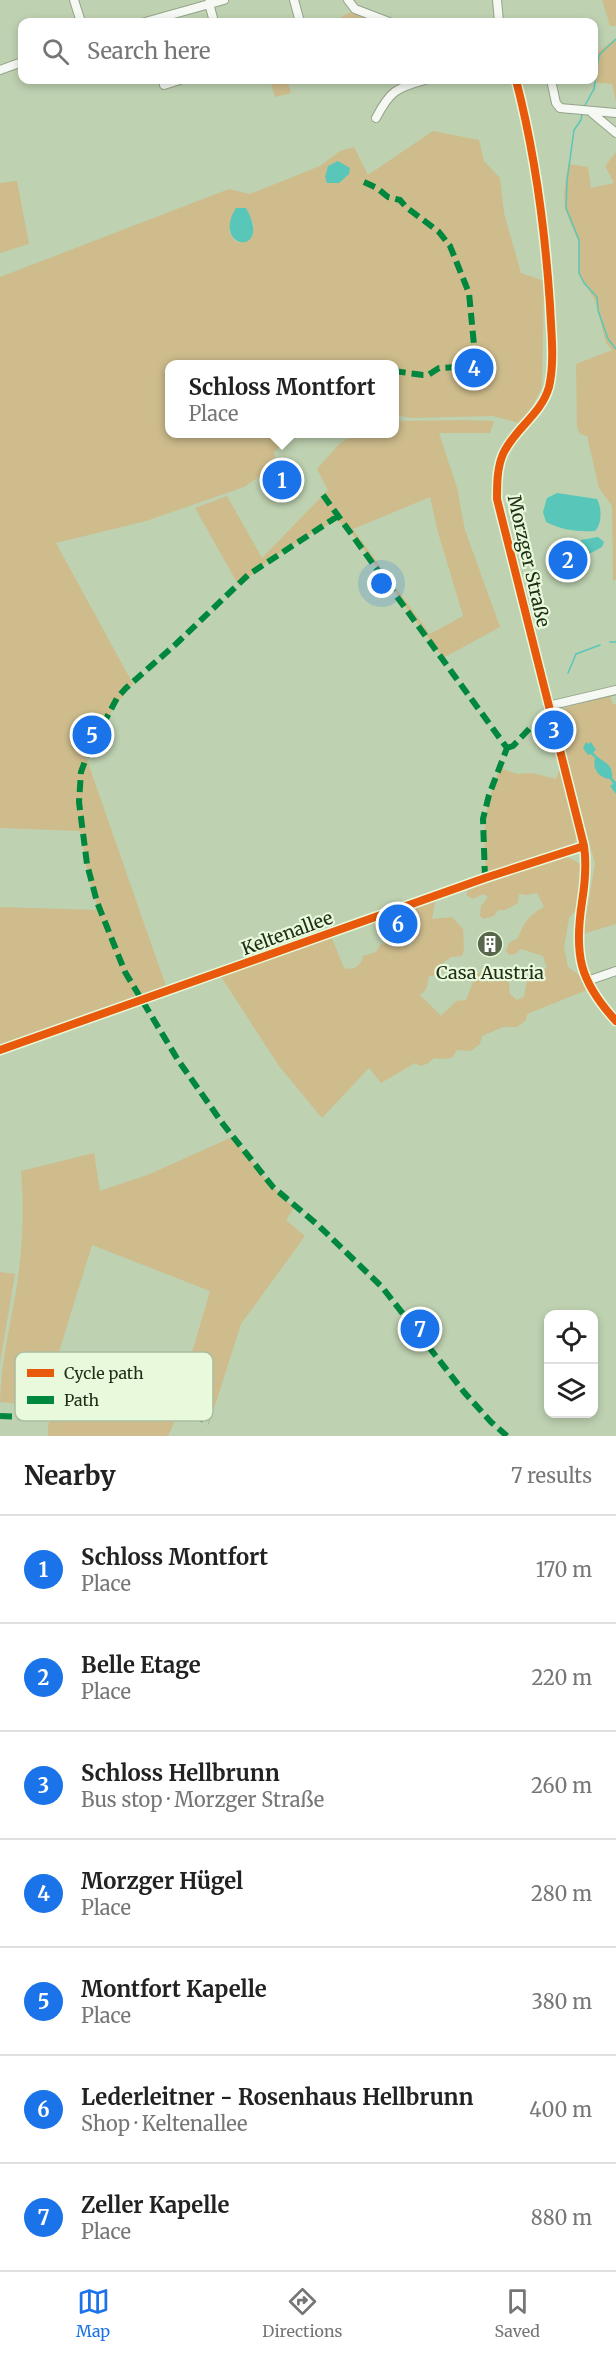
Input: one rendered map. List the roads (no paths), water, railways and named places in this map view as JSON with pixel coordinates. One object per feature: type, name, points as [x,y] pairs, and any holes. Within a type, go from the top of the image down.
[{"type":"street","points":[[74,0],[80,18]]},
{"type":"street","points":[[158,18],[224,0]]},
{"type":"street","points":[[294,0],[299,18]]},
{"type":"street","points":[[348,0],[355,9],[379,18]]},
{"type":"street","points":[[496,0],[498,18]]},
{"type":"street","points":[[209,3],[213,18]]},
{"type":"street","points":[[0,70],[18,63]]},
{"type":"street","points":[[376,118],[387,99],[398,87],[410,84]]},
{"type":"street","name":"Morzger Straße","points":[[517,84],[539,195],[551,320],[551,371],[548,389],[541,405],[503,453],[497,479],[497,499],[584,846],[586,874],[578,944],[579,960],[594,995],[616,1021]]},
{"type":"street","points":[[551,84],[556,103],[561,108],[616,113]]},
{"type":"street","points":[[586,111],[616,133]]},
{"type":"street","points":[[548,706],[616,690]]},
{"type":"street","name":"Keltenallee","points":[[0,1050],[485,878],[584,846]]},
{"type":"street","points":[[587,981],[616,971]]},
{"type":"water","points":[[338,161],[350,168],[349,174],[339,183],[327,183],[325,177],[328,166]]},
{"type":"water","points":[[236,208],[246,208],[253,224],[253,235],[248,241],[242,242],[235,239],[231,233],[230,222]]},
{"type":"water","points":[[557,493],[597,499],[600,516],[595,531],[570,530],[546,522],[543,512],[547,498]]},
{"type":"water","points":[[598,537],[604,542],[602,547],[591,553],[579,554],[576,548],[581,540]]},
{"type":"water","points":[[586,742],[588,744],[591,742],[596,750],[593,752],[609,765],[612,778],[616,782],[616,794],[610,786],[613,784],[610,779],[597,772],[595,758],[591,754],[588,755],[583,748]]},
{"type":"waterway","points":[[598,62],[599,55],[616,39]]},
{"type":"waterway","points":[[584,107],[595,84]]},
{"type":"waterway","points":[[582,114],[574,130],[566,208],[579,240],[579,273],[584,283],[597,297],[598,310],[608,339],[616,349]]},
{"type":"waterway","points":[[610,642],[616,642]]},
{"type":"waterway","points":[[568,673],[576,654],[600,645]]},
{"type":"place","name":"Morzger Hügel","points":[[474,368]]},
{"type":"place","name":"Schloss Montfort","points":[[282,480]]},
{"type":"place","name":"Belle Etage","points":[[568,560]]},
{"type":"place","name":"Schloss Hellbrunn","points":[[554,730]]},
{"type":"place","name":"Montfort Kapelle","points":[[92,735]]},
{"type":"place","name":"Lederleitner - Rosenhaus Hellbrunn","points":[[398,924]]},
{"type":"place","name":"Casa Austria","points":[[490,944]]},
{"type":"place","name":"Zeller Kapelle","points":[[420,1329]]}]
